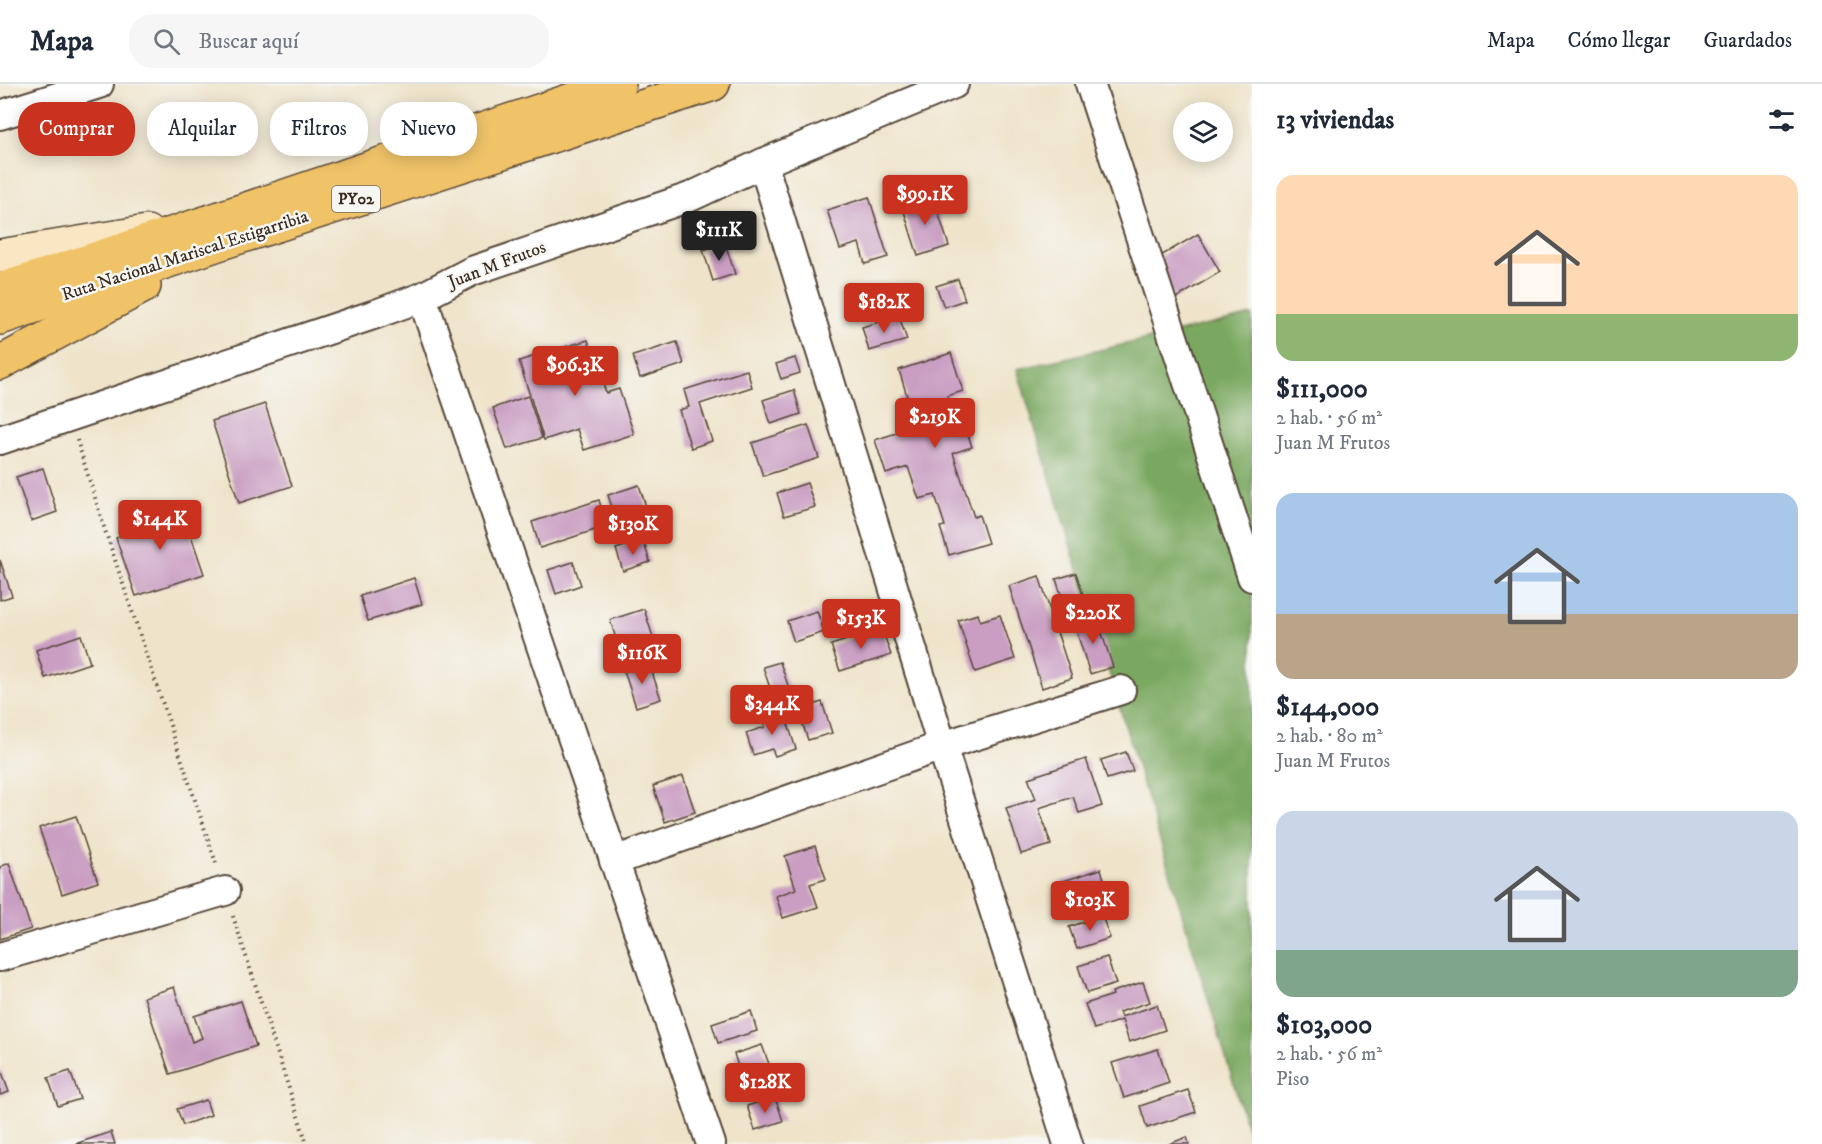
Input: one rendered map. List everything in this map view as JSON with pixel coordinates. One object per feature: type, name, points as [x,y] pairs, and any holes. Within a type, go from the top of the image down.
[{"type":"highway","name":"Ruta Nacional Mariscal Estigarribia","points":[[0,318],[220,231],[619,84]]},
{"type":"highway","name":"Ruta Nacional Mariscal Estigarribia","points":[[0,290],[220,231],[713,84]]},
{"type":"highway","points":[[0,363],[220,231]]},
{"type":"street","points":[[0,115],[99,84]]},
{"type":"street","name":"Juan M Frutos","points":[[0,440],[376,314],[422,297],[472,271],[690,197],[763,163],[954,84]]},
{"type":"street","points":[[1090,84],[1252,576]]},
{"type":"street","points":[[763,163],[942,746],[1068,1144]]},
{"type":"street","points":[[0,256],[220,231]]},
{"type":"street","points":[[422,297],[711,1144]]},
{"type":"street","points":[[614,861],[942,746],[1121,690]]},
{"type":"street","points":[[0,957],[225,891]]},
{"type":"path","points":[[70,417],[307,1144]]},
{"type":"green space","points":[[1252,315],[1252,1144],[1017,369]]},
{"type":"building","points":[[933,196],[949,246],[918,256],[902,205]]},
{"type":"building","points":[[869,197],[888,257],[865,264],[859,243],[840,249],[827,210]]},
{"type":"building","points":[[1198,234],[1220,272],[1175,299],[1152,261]]},
{"type":"building","points":[[725,243],[735,274],[713,281],[703,250]]},
{"type":"building","points":[[958,279],[965,300],[944,307],[936,286]]},
{"type":"building","points":[[899,316],[907,340],[869,351],[862,327]]},
{"type":"building","points":[[588,340],[606,393],[619,389],[634,434],[584,450],[577,429],[544,440],[519,361]]},
{"type":"building","points":[[677,342],[684,364],[640,378],[633,356]]},
{"type":"building","points":[[951,353],[963,391],[947,396],[954,415],[961,413],[972,447],[953,453],[974,517],[979,515],[988,543],[949,555],[940,527],[945,526],[935,495],[919,499],[908,467],[886,474],[875,440],[908,429],[899,399],[907,396],[899,370]]},
{"type":"building","points":[[795,358],[800,373],[781,379],[776,364]]},
{"type":"building","points":[[747,370],[752,387],[700,404],[712,441],[691,448],[679,410],[689,407],[684,390]]},
{"type":"building","points":[[794,390],[801,414],[771,424],[763,400]]},
{"type":"building","points":[[528,396],[542,438],[507,449],[493,408]]},
{"type":"building","points":[[265,404],[292,486],[239,503],[212,421]]},
{"type":"building","points":[[808,425],[819,458],[763,476],[752,443]]},
{"type":"building","points":[[43,468],[57,512],[31,521],[16,477]]},
{"type":"building","points":[[807,483],[815,507],[784,516],[777,493]]},
{"type":"building","points":[[639,485],[649,516],[618,526],[608,495]]},
{"type":"building","points":[[599,500],[607,526],[540,548],[532,522]]},
{"type":"building","points":[[180,503],[204,574],[136,596],[116,538],[145,528],[141,516]]},
{"type":"building","points":[[643,540],[650,562],[623,571],[616,549]]},
{"type":"building","points":[[0,560],[12,596],[0,600]]},
{"type":"building","points":[[573,562],[581,585],[556,594],[548,570]]},
{"type":"building","points":[[1076,573],[1085,601],[1065,607],[1056,579]]},
{"type":"building","points":[[1039,576],[1072,678],[1042,688],[1009,586]]},
{"type":"building","points":[[414,578],[422,604],[368,621],[360,596]]},
{"type":"building","points":[[644,609],[654,640],[620,651],[610,620]]},
{"type":"building","points":[[817,611],[824,632],[794,642],[787,621]]},
{"type":"building","points":[[978,614],[980,621],[1000,615],[1015,659],[975,672],[958,620]]},
{"type":"building","points":[[1096,616],[1113,667],[1090,674],[1074,623]]},
{"type":"building","points":[[882,629],[891,655],[840,671],[831,645]]},
{"type":"building","points":[[81,635],[90,663],[45,678],[36,650]]},
{"type":"building","points":[[780,662],[792,697],[775,703],[763,667]]},
{"type":"building","points":[[649,663],[661,699],[636,707],[624,671]]},
{"type":"building","points":[[822,702],[832,733],[808,740],[798,710]]},
{"type":"building","points":[[784,712],[796,749],[775,756],[772,749],[753,755],[746,733],[765,727],[763,719]]},
{"type":"building","points":[[1126,752],[1133,771],[1107,779],[1101,760]]},
{"type":"building","points":[[1086,759],[1102,806],[1079,813],[1073,797],[1039,808],[1051,845],[1021,854],[1006,808],[1036,799],[1028,778]]},
{"type":"building","points":[[683,776],[695,812],[665,822],[653,786]]},
{"type":"building","points":[[76,816],[98,882],[62,894],[39,828]]},
{"type":"building","points":[[815,846],[826,879],[810,884],[818,907],[783,918],[776,896],[796,889],[785,856]]},
{"type":"building","points":[[9,863],[31,929],[0,939],[0,867]]},
{"type":"building","points":[[1101,869],[1109,896],[1069,909],[1060,882]]},
{"type":"building","points":[[1102,916],[1110,938],[1077,949],[1069,927]]},
{"type":"building","points":[[1107,957],[1116,984],[1087,993],[1078,966]]},
{"type":"building","points":[[1143,982],[1150,1002],[1119,1012],[1121,1017],[1157,1005],[1165,1030],[1129,1042],[1122,1020],[1094,1029],[1085,1004]]},
{"type":"building","points":[[174,987],[192,1042],[202,1038],[194,1016],[241,1001],[256,1046],[170,1074],[144,997]]},
{"type":"building","points":[[751,1011],[757,1031],[718,1043],[712,1024]]},
{"type":"building","points":[[762,1045],[773,1075],[744,1084],[734,1054]]},
{"type":"building","points":[[1158,1049],[1169,1083],[1124,1098],[1112,1063]]},
{"type":"building","points":[[0,1067],[9,1092],[0,1095]]},
{"type":"building","points":[[70,1071],[80,1099],[58,1106],[48,1078]]},
{"type":"building","points":[[1188,1090],[1196,1112],[1147,1128],[1140,1106]]},
{"type":"building","points":[[775,1097],[783,1121],[755,1130],[747,1106]]},
{"type":"building","points":[[206,1100],[211,1115],[183,1125],[177,1109]]},
{"type":"building","points":[[111,1132],[115,1144],[75,1144]]},
{"type":"building","points":[[1187,1137],[1189,1144],[1169,1144]]}]
